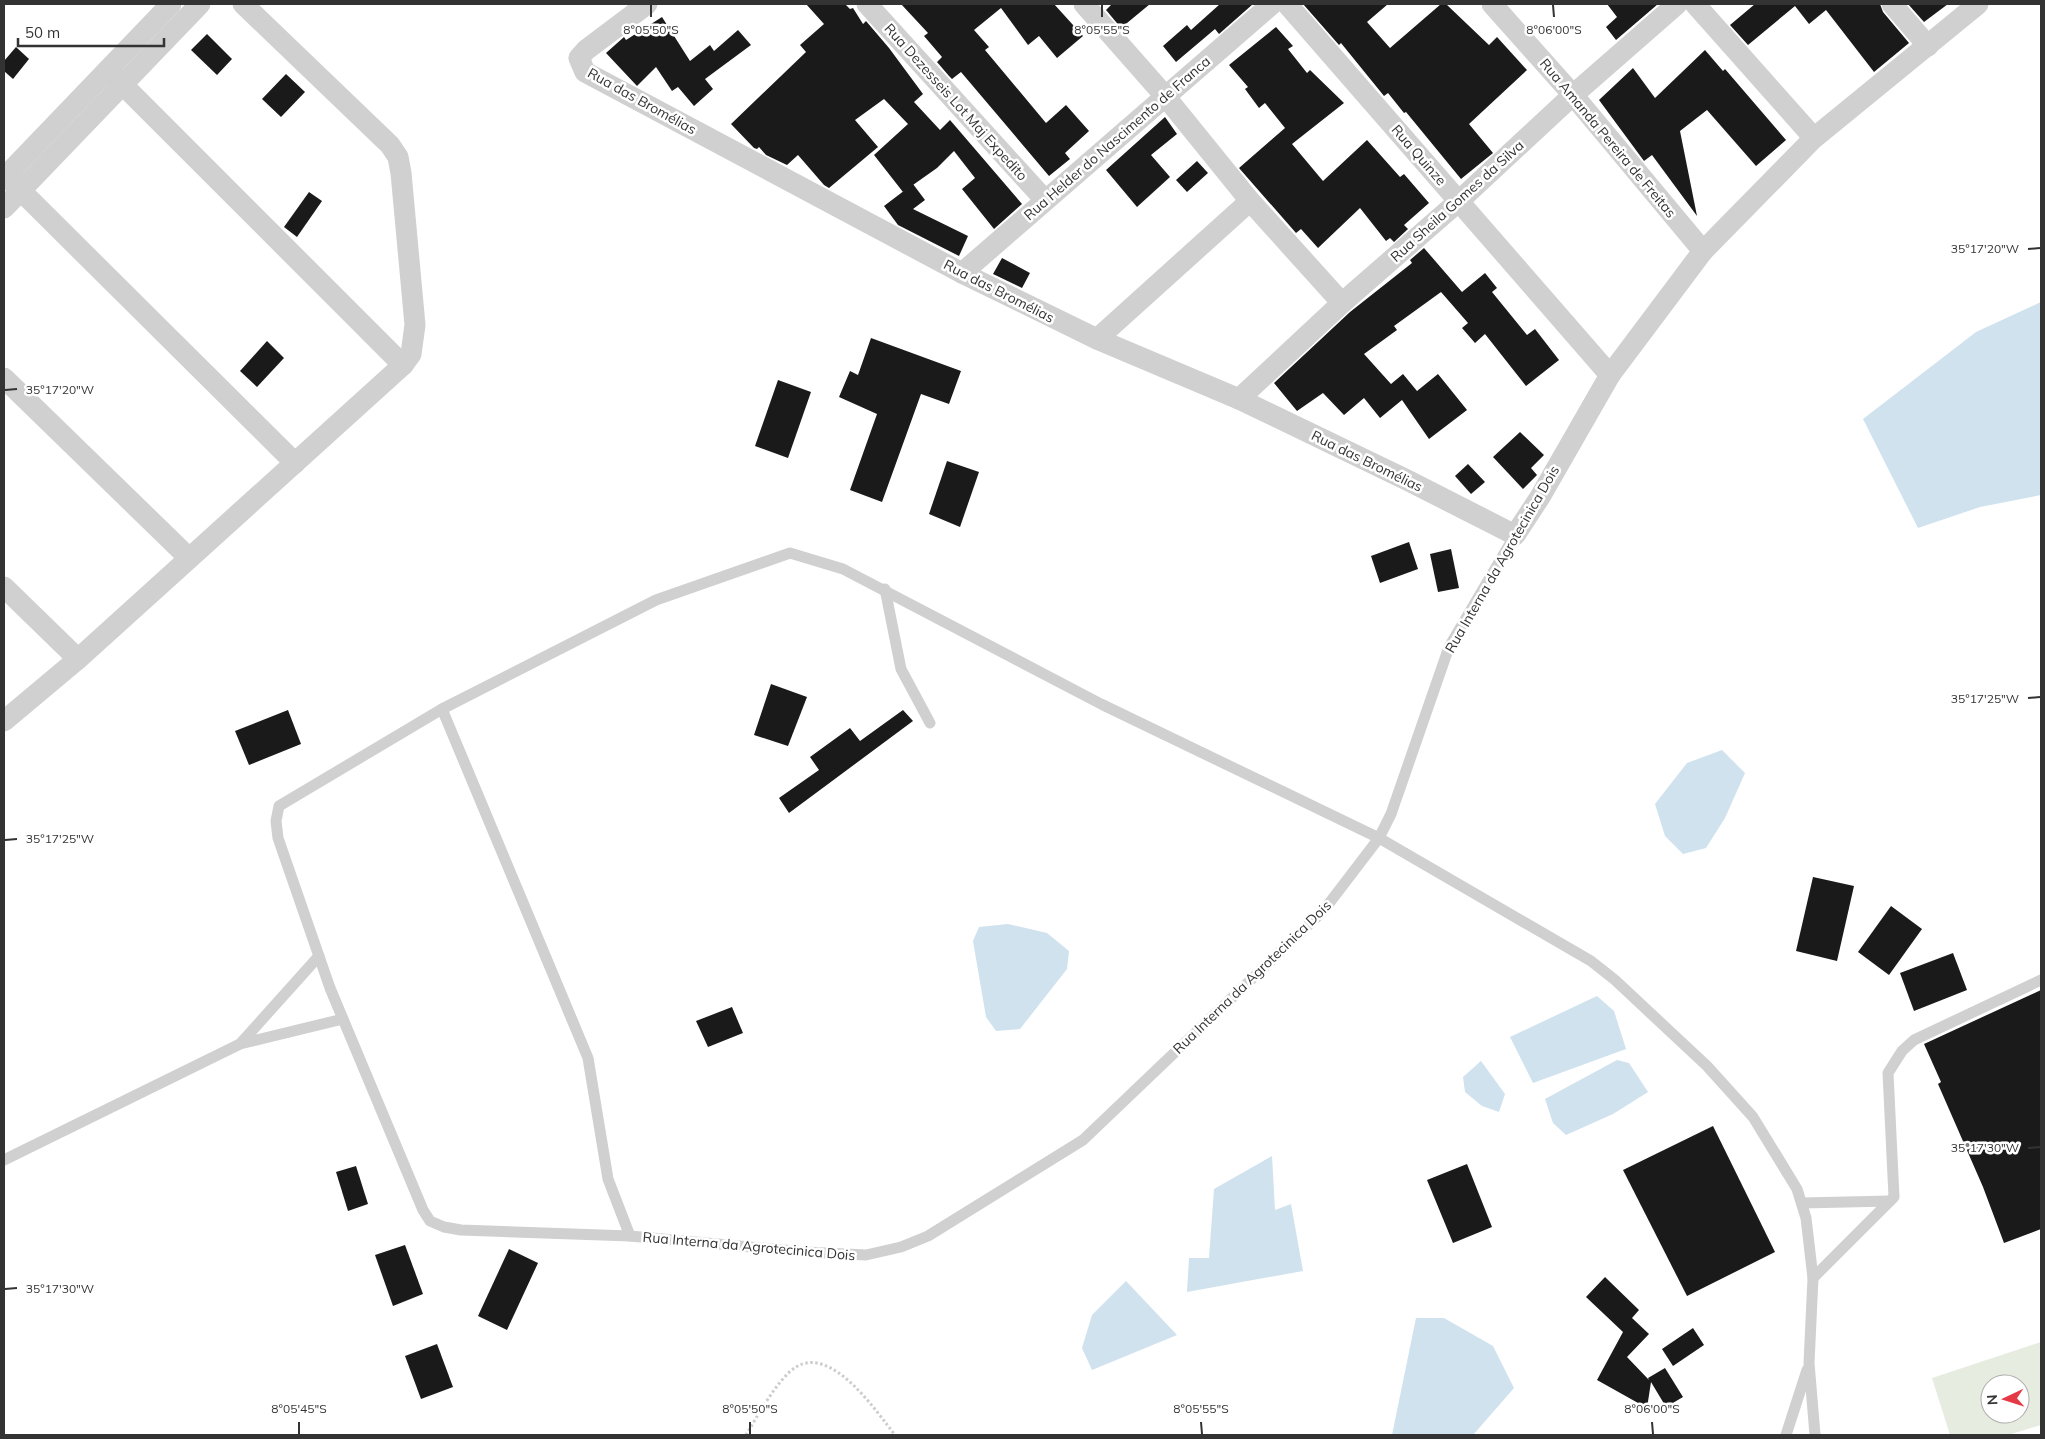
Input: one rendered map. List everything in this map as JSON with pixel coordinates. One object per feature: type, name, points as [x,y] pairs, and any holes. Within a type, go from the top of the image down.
[{"type":"street","points":[[171,4],[4,176],[295,463]]},
{"type":"street","points":[[4,208],[200,4]]},
{"type":"street","points":[[4,721],[78,659],[295,463],[402,365],[410,354],[415,325],[398,157],[390,145],[243,4]]},
{"type":"street","name":"Rua das Bromélias","points":[[647,4],[586,50],[580,58],[585,72],[962,273],[1097,339],[1239,399],[1407,480],[1515,535]]},
{"type":"street","name":"Rua Dezesseis Lot Maj Expedito","points":[[867,4],[1045,200]]},
{"type":"street","points":[[1084,4],[1165,96],[1250,201],[1342,303]]},
{"type":"street","name":"Rua Helder do Nascimento de Franca","points":[[962,273],[1272,4]]},
{"type":"street","name":"Rua Quinze","points":[[1287,4],[1610,375]]},
{"type":"street","name":"Rua Amanda Pereira de Freitas","points":[[1492,4],[1573,95],[1703,250]]},
{"type":"street","name":"Rua Sheila Gomes da Silva","points":[[1239,399],[1342,303],[1459,201],[1573,95],[1677,4]]},
{"type":"street","points":[[1695,4],[1814,138]]},
{"type":"street","points":[[1892,4],[1928,46]]},
{"type":"street","name":"Rua Interna da Agrotecinica Dois","points":[[1515,535],[1540,497],[1610,375],[1703,250],[1814,138],[1978,4]]},
{"type":"street","points":[[108,70],[402,365]]},
{"type":"street","points":[[1097,339],[1250,201]]},
{"type":"street","points":[[4,378],[189,558]]},
{"type":"street","points":[[4,587],[78,659]]},
{"type":"lane","name":"Rua Interna da Agrotecinica Dois","points":[[343,1020],[423,1210],[430,1221],[444,1227],[461,1230],[630,1236],[806,1252],[866,1255],[901,1248],[928,1236],[1083,1140],[1324,910],[1379,838],[1391,814],[1449,647],[1515,535]]},
{"type":"lane","points":[[4,1160],[240,1044],[343,1020],[278,838],[276,821],[279,806],[442,709],[656,600],[790,553],[842,569],[885,589],[1101,704],[1379,838],[1591,961],[1615,980],[1707,1066],[1753,1117],[1797,1189],[1806,1218],[1813,1278],[1809,1363],[1815,1435]]},
{"type":"lane","points":[[885,589],[901,669],[930,723]]},
{"type":"lane","points":[[442,709],[588,1058],[608,1179],[630,1236]]},
{"type":"lane","points":[[240,1044],[320,956]]},
{"type":"lane","points":[[1813,1278],[1890,1201],[1894,1191],[1888,1073],[1894,1063],[1914,1040],[2041,980]]},
{"type":"lane","points":[[1802,1203],[1890,1201]]},
{"type":"lane","points":[[1786,1435],[1809,1363]]},
{"type":"path","points":[[746,1435],[795,1367],[824,1363],[843,1375],[895,1435]]},
{"type":"shaded area","points":[[2041,1342],[2041,1425],[2008,1435],[1950,1435],[1932,1378]]},
{"type":"water","points":[[2041,302],[2041,495],[1980,507],[1918,528],[1863,419],[1976,332]]},
{"type":"water","points":[[1722,750],[1745,773],[1725,818],[1706,848],[1683,854],[1665,836],[1655,804],[1687,763]]},
{"type":"water","points":[[1008,924],[1047,933],[1069,951],[1067,969],[1020,1029],[996,1031],[986,1017],[973,941],[979,927]]},
{"type":"water","points":[[1597,996],[1614,1011],[1626,1049],[1533,1083],[1510,1037]]},
{"type":"water","points":[[1617,1060],[1629,1063],[1648,1092],[1613,1114],[1566,1135],[1553,1123],[1545,1099]]},
{"type":"water","points":[[1481,1061],[1505,1094],[1499,1112],[1482,1106],[1465,1092],[1463,1077]]},
{"type":"water","points":[[1272,1156],[1275,1210],[1291,1204],[1303,1271],[1187,1292],[1189,1258],[1209,1258],[1214,1189]]},
{"type":"water","points":[[1126,1281],[1177,1335],[1092,1370],[1082,1348],[1092,1315]]},
{"type":"water","points":[[1416,1318],[1444,1318],[1493,1346],[1514,1388],[1473,1435],[1392,1435]]},
{"type":"building","points":[[806,4],[845,4],[850,9],[853,8],[863,24],[866,21],[889,48],[923,94],[914,102],[940,130],[950,120],[1022,204],[994,229],[962,189],[975,178],[954,151],[937,168],[903,192],[874,155],[908,124],[884,99],[855,120],[878,147],[829,188],[824,185],[798,155],[787,165],[766,155],[759,147],[757,149],[754,148],[731,124],[806,52],[800,45],[824,24]]},
{"type":"building","points":[[901,4],[1054,4],[1083,36],[1057,58],[1039,36],[1028,45],[1001,8],[974,30],[989,47],[985,50],[1046,123],[1066,105],[1089,131],[1065,153],[1070,159],[1049,176],[961,72],[952,79],[949,76],[937,62],[942,57],[924,36],[928,33]]},
{"type":"building","points":[[1112,4],[1150,4],[1121,28],[1106,10]]},
{"type":"building","points":[[1220,4],[1253,4],[1219,34],[1215,29],[1176,62],[1163,46],[1187,25],[1191,30]]},
{"type":"building","points":[[1303,4],[1388,4],[1367,22],[1390,48],[1441,4],[1446,4],[1489,45],[1497,37],[1527,70],[1469,124],[1493,153],[1461,179],[1406,112],[1404,113],[1388,93],[1384,96],[1341,43],[1339,45]]},
{"type":"building","points":[[1607,4],[1658,4],[1616,40],[1606,27],[1617,17]]},
{"type":"building","points":[[1755,4],[1880,4],[1883,12],[1909,43],[1874,72],[1826,10],[1809,24],[1795,6],[1748,45],[1730,25]]},
{"type":"building","points":[[1908,4],[1948,4],[1924,22]]},
{"type":"building","points":[[662,17],[690,61],[710,45],[714,51],[738,30],[751,45],[705,79],[713,89],[694,106],[678,87],[672,91],[656,67],[637,86],[606,53],[624,37],[626,40]]},
{"type":"building","points":[[1276,27],[1293,46],[1288,49],[1307,73],[1310,70],[1344,103],[1292,144],[1323,181],[1367,140],[1400,177],[1404,174],[1429,203],[1404,225],[1408,229],[1394,242],[1390,238],[1386,241],[1360,208],[1318,248],[1301,229],[1296,233],[1239,168],[1285,128],[1265,103],[1259,108],[1245,89],[1248,87],[1229,65]]},
{"type":"building","points":[[207,34],[232,59],[217,75],[191,50]]},
{"type":"building","points":[[16,47],[29,59],[13,79],[4,71],[4,61]]},
{"type":"building","points":[[1705,50],[1723,71],[1725,69],[1786,140],[1756,166],[1707,110],[1680,131],[1697,216],[1652,155],[1644,161],[1599,100],[1633,68],[1655,98]]},
{"type":"building","points":[[286,74],[305,92],[281,117],[262,99]]},
{"type":"building","points":[[1165,117],[1177,134],[1151,155],[1170,177],[1137,207],[1106,170]]},
{"type":"building","points":[[1197,161],[1208,173],[1187,192],[1176,180]]},
{"type":"building","points":[[913,184],[925,200],[913,209],[968,236],[959,256],[898,225],[884,206]]},
{"type":"building","points":[[309,192],[322,201],[297,237],[284,227]]},
{"type":"building","points":[[1424,248],[1462,292],[1485,273],[1497,288],[1492,292],[1527,335],[1535,329],[1559,360],[1526,386],[1485,334],[1475,343],[1462,328],[1468,323],[1441,292],[1394,326],[1397,330],[1364,354],[1391,384],[1403,374],[1417,391],[1438,374],[1467,410],[1429,439],[1402,400],[1380,418],[1364,398],[1344,415],[1323,393],[1297,411],[1274,383],[1350,312],[1412,263],[1410,260]]},
{"type":"building","points":[[1002,258],[1030,273],[1022,288],[993,274]]},
{"type":"building","points":[[871,338],[961,371],[949,404],[921,394],[882,502],[850,490],[877,414],[839,397],[850,371],[858,375]]},
{"type":"building","points":[[267,341],[284,358],[257,387],[240,371]]},
{"type":"building","points":[[778,380],[811,392],[788,458],[755,446]]},
{"type":"building","points":[[1520,432],[1544,455],[1531,468],[1537,475],[1523,489],[1493,457]]},
{"type":"building","points":[[947,461],[979,472],[960,527],[929,514]]},
{"type":"building","points":[[1468,464],[1485,482],[1471,494],[1455,476]]},
{"type":"building","points":[[1409,542],[1418,569],[1380,583],[1371,556]]},
{"type":"building","points":[[1451,549],[1459,588],[1438,592],[1430,554]]},
{"type":"building","points":[[771,684],[807,697],[788,746],[754,735]]},
{"type":"building","points":[[288,710],[301,744],[249,765],[235,731]]},
{"type":"building","points":[[903,710],[913,721],[789,813],[779,798],[819,770],[810,757],[850,728],[860,741]]},
{"type":"building","points":[[1813,877],[1854,886],[1837,961],[1796,951]]},
{"type":"building","points":[[1891,906],[1922,929],[1889,975],[1858,952]]},
{"type":"building","points":[[1953,953],[1967,990],[1914,1011],[1900,973]]},
{"type":"building","points":[[2041,990],[2041,1229],[2004,1243],[1983,1187],[1938,1084],[1941,1082],[1924,1044]]},
{"type":"building","points":[[732,1007],[743,1033],[708,1047],[696,1021]]},
{"type":"building","points":[[1713,1126],[1775,1252],[1687,1296],[1623,1170]]},
{"type":"building","points":[[1467,1164],[1492,1227],[1453,1243],[1427,1180]]},
{"type":"building","points":[[356,1166],[368,1204],[348,1211],[336,1172]]},
{"type":"building","points":[[405,1245],[423,1294],[393,1306],[375,1255]]},
{"type":"building","points":[[509,1249],[538,1263],[507,1330],[478,1316]]},
{"type":"building","points":[[1605,1277],[1639,1310],[1632,1318],[1649,1334],[1627,1357],[1649,1380],[1648,1378],[1665,1368],[1683,1397],[1666,1407],[1651,1382],[1647,1408],[1597,1380],[1623,1332],[1586,1297]]},
{"type":"building","points":[[1693,1328],[1704,1345],[1673,1366],[1662,1349]]},
{"type":"building","points":[[437,1344],[453,1387],[421,1399],[405,1356]]}]
